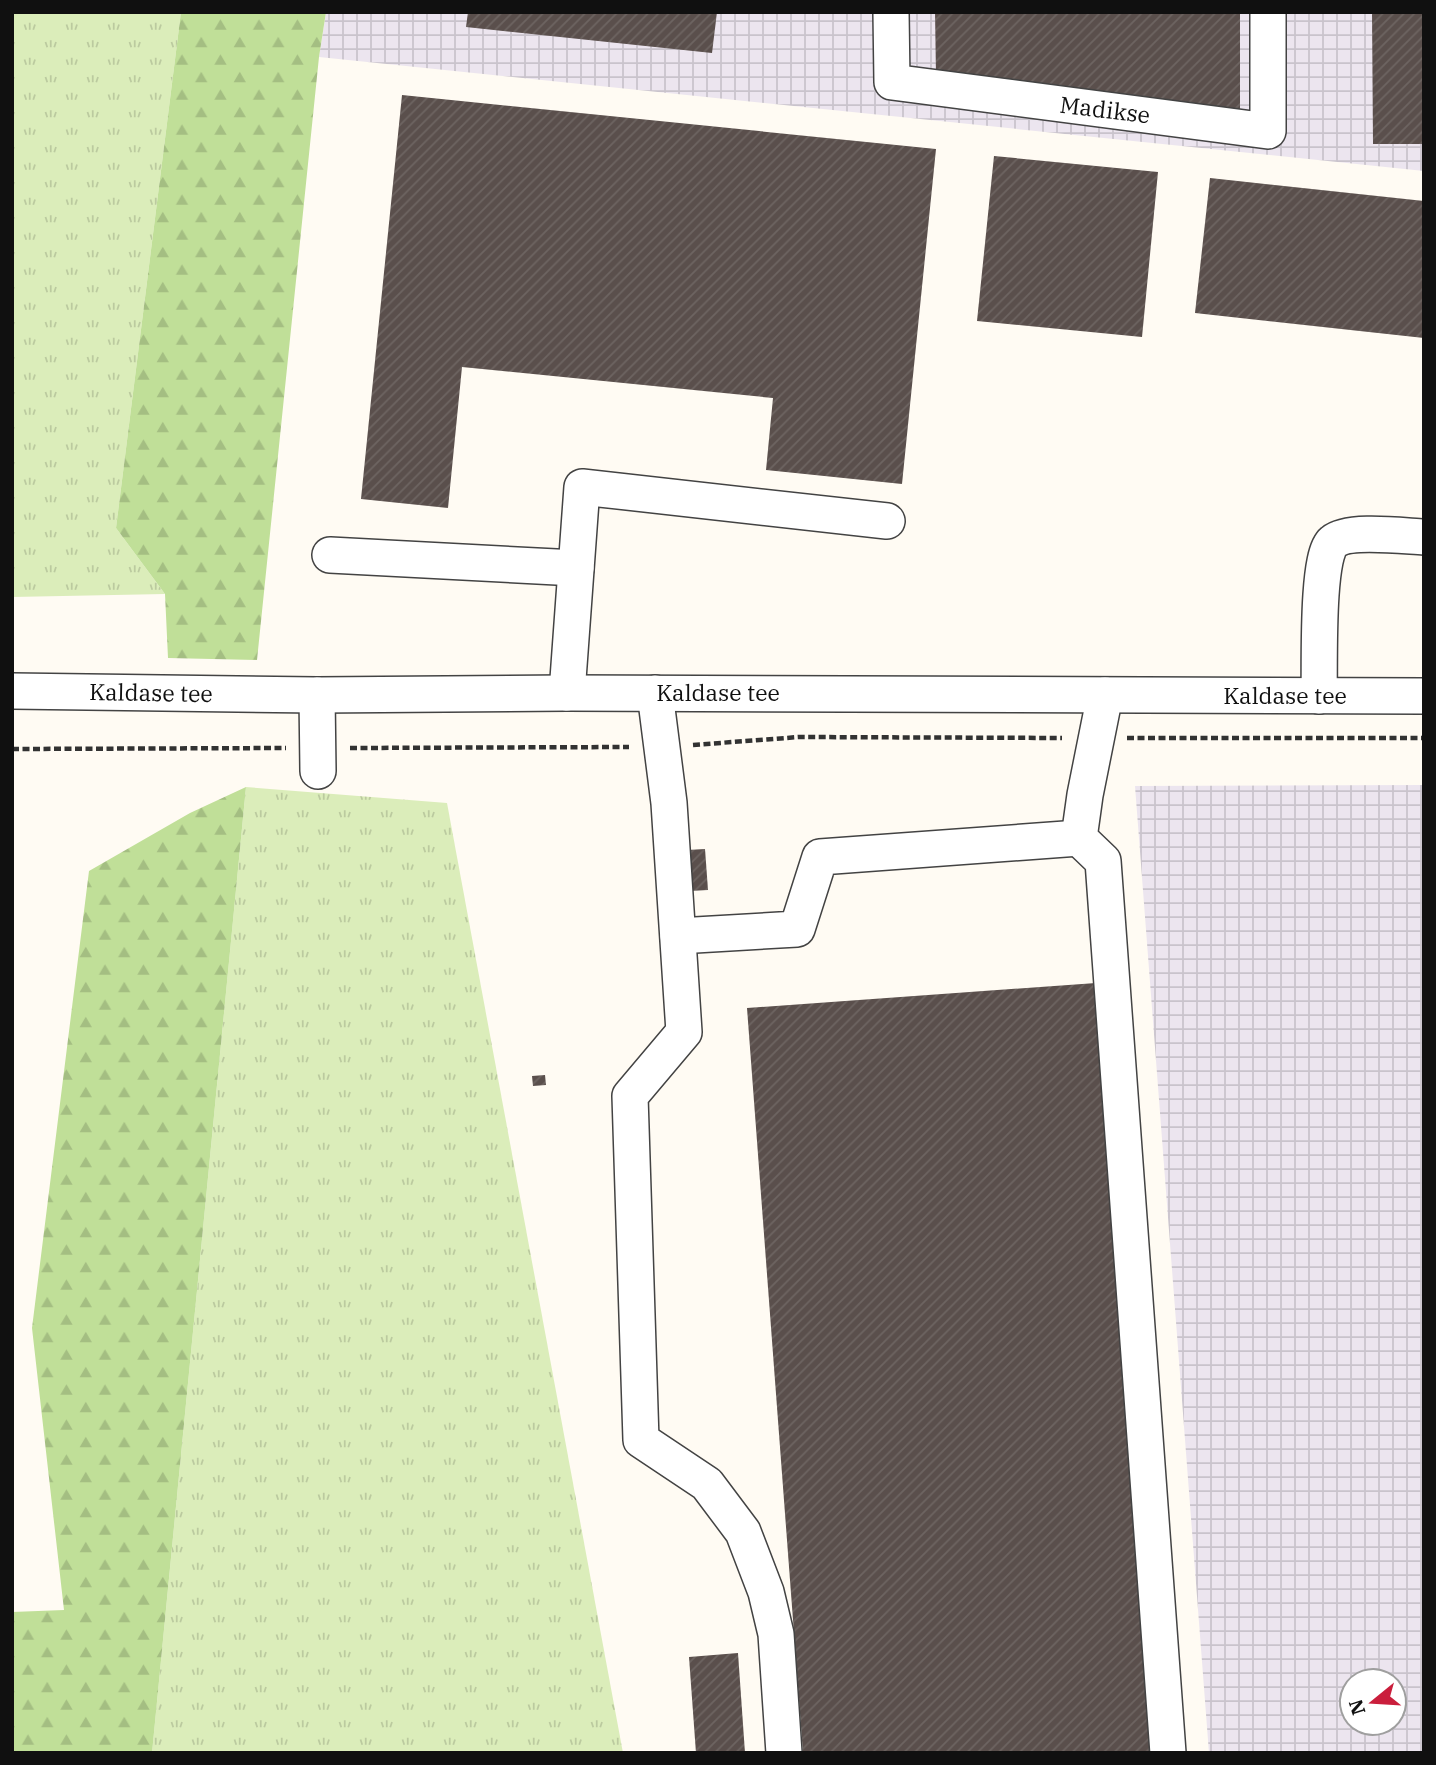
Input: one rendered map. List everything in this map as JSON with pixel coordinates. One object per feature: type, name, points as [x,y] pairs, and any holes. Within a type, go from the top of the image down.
[{"type":"street","name":"Madikse","points":[[891,12],[892,82],[1268,131],[1268,12]]},
{"type":"street","points":[[567,693],[582,487],[887,521]]},
{"type":"street","points":[[1319,696],[1322,584],[1326,552],[1334,541],[1348,535],[1424,537]]},
{"type":"street","points":[[330,555],[576,568]]},
{"type":"street","name":"Kaldase tee","points":[[12,691],[317,695],[655,693],[1424,696]]},
{"type":"street","points":[[655,693],[669,803],[684,1032],[630,1096],[642,1440],[707,1484],[743,1532],[766,1592],[776,1634],[784,1753]]},
{"type":"street","points":[[317,695],[318,760]]},
{"type":"street","points":[[1079,838],[1105,695]]},
{"type":"street","points":[[678,936],[797,929],[820,857],[1079,838],[1103,861],[1168,1753]]},
{"type":"path","points":[[12,749],[318,760],[661,747],[799,737],[1424,738]]},
{"type":"shaded area","points":[[326,12],[1424,12],[1424,171],[319,57]]},
{"type":"shaded area","points":[[1424,785],[1424,1753],[1209,1753],[1135,786]]},
{"type":"green space","points":[[12,12],[181,12],[116,528],[165,594],[12,597]]},
{"type":"green space","points":[[181,12],[326,12],[319,57],[257,660],[168,658],[165,594],[116,528]]},
{"type":"green space","points":[[246,787],[447,803],[623,1753],[152,1753]]},
{"type":"green space","points":[[246,787],[152,1753],[12,1753],[12,1612],[64,1610],[32,1328],[89,871],[190,813]]},
{"type":"building","points":[[468,12],[717,12],[712,53],[466,27]]},
{"type":"building","points":[[935,12],[1240,12],[1240,110],[936,76]]},
{"type":"building","points":[[1372,12],[1424,12],[1424,144],[1373,144]]},
{"type":"building","points":[[402,95],[936,149],[902,484],[766,470],[773,398],[462,367],[448,508],[361,499]]},
{"type":"building","points":[[994,156],[1158,172],[1142,337],[977,321]]},
{"type":"building","points":[[1210,178],[1424,201],[1424,338],[1195,313]]},
{"type":"building","points":[[705,849],[708,890],[690,891],[687,850]]},
{"type":"building","points":[[1096,983],[1152,1753],[803,1753],[747,1008]]},
{"type":"building","points":[[545,1075],[546,1085],[533,1086],[532,1076]]},
{"type":"building","points":[[738,1653],[745,1753],[696,1753],[689,1657]]}]
